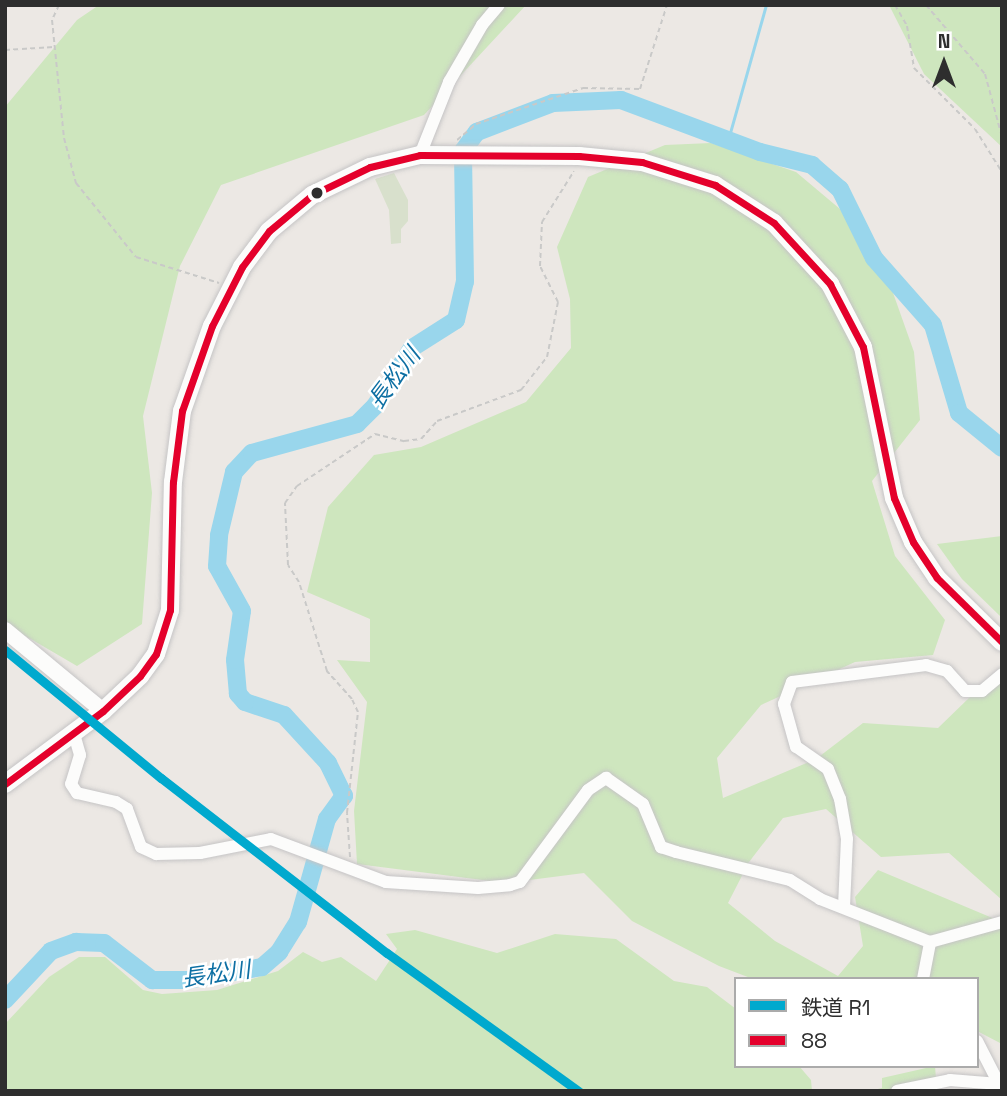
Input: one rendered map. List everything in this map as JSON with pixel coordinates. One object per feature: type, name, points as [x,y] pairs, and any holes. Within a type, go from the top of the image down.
[{"type":"main road","points":[[5,784],[103,711],[140,676],[165,632],[170,610],[177,431],[186,396],[230,288],[270,231],[312,195],[370,167],[420,155],[489,153],[579,156],[642,162],[715,185],[774,223],[816,265],[863,347],[894,499],[913,542],[937,578],[1002,642]]},
{"type":"street","points":[[420,155],[449,82],[482,25],[499,5]]},
{"type":"street","points":[[5,630],[103,711]]},
{"type":"street","points":[[844,907],[846,839],[840,799],[828,769],[796,747],[784,704],[792,682],[926,664],[947,671],[965,691],[982,691],[1002,674]]},
{"type":"street","points":[[74,734],[80,755],[71,785],[77,793],[116,802],[127,809],[141,847],[149,853],[201,853],[271,839],[351,869],[410,886],[478,888],[520,882],[589,790],[607,778],[642,804],[660,847],[790,880],[844,907],[930,942],[1002,922]]},
{"type":"street","points":[[923,977],[930,942]]},
{"type":"street","points":[[897,1091],[973,1079],[999,1084],[979,1045]]},
{"type":"path","points":[[58,5],[52,20],[70,166],[86,198],[136,257],[230,288]]},
{"type":"path","points":[[444,153],[476,124],[583,88],[640,89],[667,5]]},
{"type":"path","points":[[895,5],[908,26],[914,68],[975,128],[1002,172]]},
{"type":"path","points":[[926,5],[985,74],[1002,137]]},
{"type":"path","points":[[5,50],[55,47]]},
{"type":"path","points":[[351,869],[347,813],[358,712],[352,699],[327,671],[299,582],[288,565],[285,503],[297,486],[375,434],[404,441],[421,439],[438,421],[521,390],[547,357],[558,302],[541,266],[541,222],[571,178],[579,156]]},
{"type":"green space","points":[[99,5],[526,5],[424,115],[221,185],[180,266],[143,416],[152,493],[142,624],[77,666],[5,624],[5,107],[77,20]]},
{"type":"green space","points":[[889,5],[1002,5],[1002,147],[924,74]]},
{"type":"green space","points":[[711,143],[796,172],[840,209],[892,290],[914,352],[920,420],[872,481],[895,556],[945,620],[933,655],[855,662],[761,705],[717,758],[723,798],[816,759],[863,723],[938,728],[1002,666],[1002,900],[949,853],[881,857],[826,809],[783,818],[749,862],[728,903],[775,941],[838,976],[863,946],[855,897],[878,870],[1002,922],[1002,1044],[979,1032],[979,977],[748,977],[719,966],[632,921],[584,873],[506,883],[357,864],[354,811],[367,702],[337,660],[370,662],[370,619],[307,592],[328,507],[374,455],[421,447],[526,402],[571,348],[570,299],[557,247],[588,177],[665,145]]},
{"type":"green space","points":[[394,173],[408,200],[408,221],[401,229],[401,243],[391,244],[389,210],[375,179]]},
{"type":"green space","points":[[1002,536],[1001,617],[962,579],[937,544]]},
{"type":"green space","points":[[415,930],[497,953],[555,934],[616,939],[674,981],[707,987],[734,1007],[734,1068],[801,1068],[811,1080],[812,1091],[5,1091],[5,1024],[49,977],[79,957],[105,957],[143,990],[162,994],[217,990],[278,971],[303,952],[322,962],[341,957],[376,981],[397,949],[386,934]]},
{"type":"green space","points":[[935,1068],[937,1091],[869,1091],[882,1088],[882,1078]]},
{"type":"waterway","points":[[728,140],[766,5]]},
{"type":"waterway","name":"長松川","points":[[5,1000],[51,951],[76,942],[104,943],[152,980],[187,980],[262,967],[279,952],[298,922],[327,819],[344,796],[328,763],[284,715],[245,702],[238,694],[235,660],[242,611],[217,566],[219,535],[234,472],[252,453],[357,424],[375,406],[412,348],[456,320],[465,282],[463,151],[477,132],[553,103],[621,100],[760,152],[812,165],[840,189],[874,258],[933,325],[959,413],[1002,448]]},
{"type":"rail line","name":"R1","points":[[5,650],[161,778],[387,953],[578,1091]]},
{"type":"transit line","name":"88","points":[[5,784],[103,711],[140,676],[156,654],[170,610],[173,482],[182,411],[212,326],[242,267],[269,231],[312,195],[370,167],[420,155],[579,156],[642,162],[715,185],[774,223],[830,284],[863,347],[894,498],[913,542],[937,578],[1002,642]]}]
